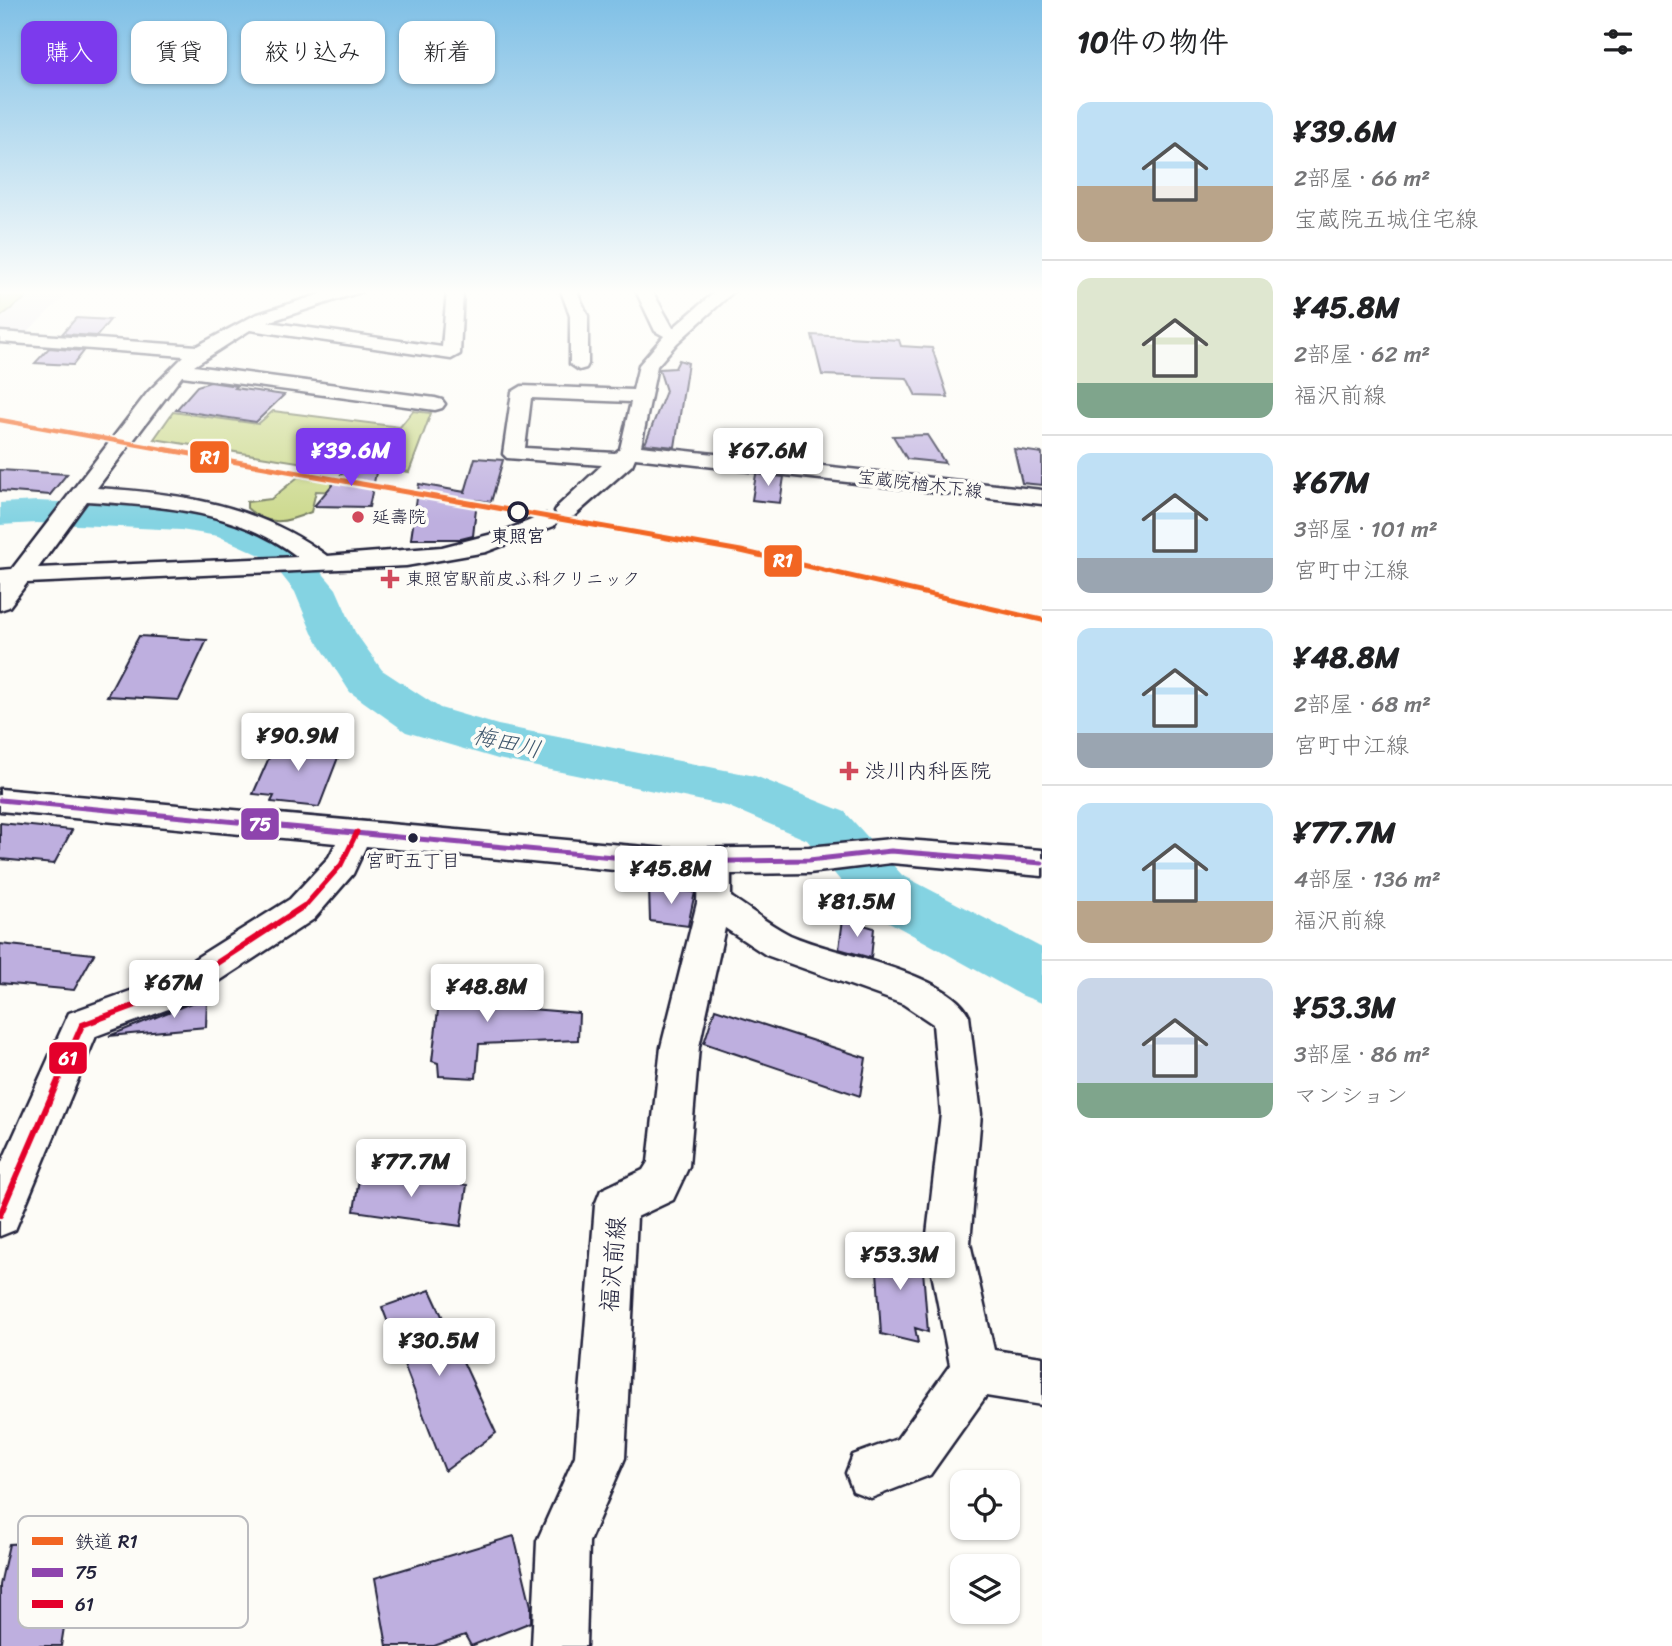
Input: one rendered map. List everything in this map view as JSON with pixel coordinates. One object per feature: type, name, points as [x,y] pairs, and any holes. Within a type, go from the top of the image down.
[{"type":"street","points":[[0,602],[10,576],[60,522],[181,368]]},
{"type":"street","points":[[10,576],[318,564],[439,555],[526,531],[556,516],[627,456],[647,368]]},
{"type":"street","points":[[178,370],[435,404]]},
{"type":"street","name":"宝蔵院楢木下線","points":[[640,396],[522,392],[513,454],[627,456],[1042,497]]},
{"type":"street","points":[[78,496],[153,500],[233,513],[282,535],[318,564]]},
{"type":"street","points":[[0,800],[667,862],[714,883],[778,945],[916,993],[951,1016],[961,1114],[948,1243],[975,1371],[913,1458],[871,1473]]},
{"type":"street","points":[[0,1215],[82,1025],[174,991],[302,909],[341,865],[357,832]]},
{"type":"street","points":[[714,883],[809,860],[891,851],[1042,863]]},
{"type":"street","name":"福沢前線","points":[[559,1646],[563,1541],[600,1458],[616,1205],[658,1185],[668,1166],[680,1047],[714,883]]},
{"type":"street","points":[[975,1371],[1042,1381]]},
{"type":"green space","points":[[273,411],[400,427],[413,411],[431,413],[409,472],[341,460],[335,468],[154,439],[173,412],[258,424]]},
{"type":"green space","points":[[298,477],[375,490],[367,493],[316,491],[311,512],[286,520],[271,521],[247,508],[247,502],[271,499]]},
{"type":"building","points":[[687,368],[675,447],[645,444],[666,391],[659,369]]},
{"type":"building","points":[[820,368],[938,368],[948,397],[916,396],[907,378],[822,375]]},
{"type":"building","points":[[210,382],[284,395],[256,422],[176,410],[197,386]]},
{"type":"building","points":[[927,435],[945,463],[907,459],[893,436]]},
{"type":"building","points":[[1014,449],[1042,453],[1042,485],[1022,483]]},
{"type":"building","points":[[475,458],[503,460],[491,502],[477,500],[473,536],[461,539],[411,539],[419,484],[465,492]]},
{"type":"building","points":[[351,463],[377,468],[369,507],[314,506]]},
{"type":"building","points":[[0,470],[67,474],[50,495],[0,491]]},
{"type":"building","points":[[756,474],[784,477],[780,503],[752,500]]},
{"type":"building","points":[[139,636],[207,640],[179,700],[107,696]]},
{"type":"building","points":[[291,742],[342,747],[319,807],[271,802],[274,796],[253,794],[275,744],[290,745]]},
{"type":"building","points":[[0,823],[72,830],[54,864],[0,859]]},
{"type":"building","points":[[649,888],[695,892],[688,926],[650,921]]},
{"type":"building","points":[[843,919],[874,928],[871,958],[839,949]]},
{"type":"building","points":[[0,944],[94,954],[74,990],[0,983]]},
{"type":"building","points":[[443,968],[485,972],[482,1005],[579,1013],[578,1040],[479,1044],[476,1078],[439,1076],[438,1063],[432,1061]]},
{"type":"building","points":[[207,1000],[206,1027],[109,1036],[191,1003]]},
{"type":"building","points":[[715,1009],[866,1058],[860,1096],[704,1043]]},
{"type":"building","points":[[360,1172],[467,1185],[461,1226],[354,1211]]},
{"type":"building","points":[[875,1239],[902,1245],[906,1255],[922,1258],[928,1332],[915,1328],[918,1343],[881,1334]]},
{"type":"building","points":[[430,1290],[496,1433],[445,1471],[382,1307]]},
{"type":"building","points":[[514,1536],[531,1606],[531,1622],[471,1646],[465,1635],[434,1646],[387,1646],[375,1578]]},
{"type":"building","points":[[9,1544],[18,1544],[18,1628],[64,1628],[61,1646],[0,1646],[0,1585]]},
{"type":"waterway","name":"梅田川","points":[[0,514],[37,512],[181,519],[227,526],[283,551],[315,589],[334,633],[366,681],[423,720],[498,742],[737,789],[826,826],[882,891],[1042,977]]},
{"type":"rail line","name":"R1","points":[[0,420],[741,551],[1042,620]]},
{"type":"transit line","name":"75","points":[[0,800],[667,862],[809,860],[891,851],[1042,863]]},
{"type":"transit line","name":"61","points":[[0,1215],[82,1025],[174,991],[302,909],[341,865],[357,832]]},
{"type":"place","name":"東照宮","points":[[518,512]]},
{"type":"place","name":"延壽院","points":[[358,517]]},
{"type":"place","name":"東照宮駅前皮ふ科クリニック","points":[[390,579]]},
{"type":"place","name":"渋川内科医院","points":[[849,771]]},
{"type":"place","name":"宮町五丁目","points":[[413,838]]}]
